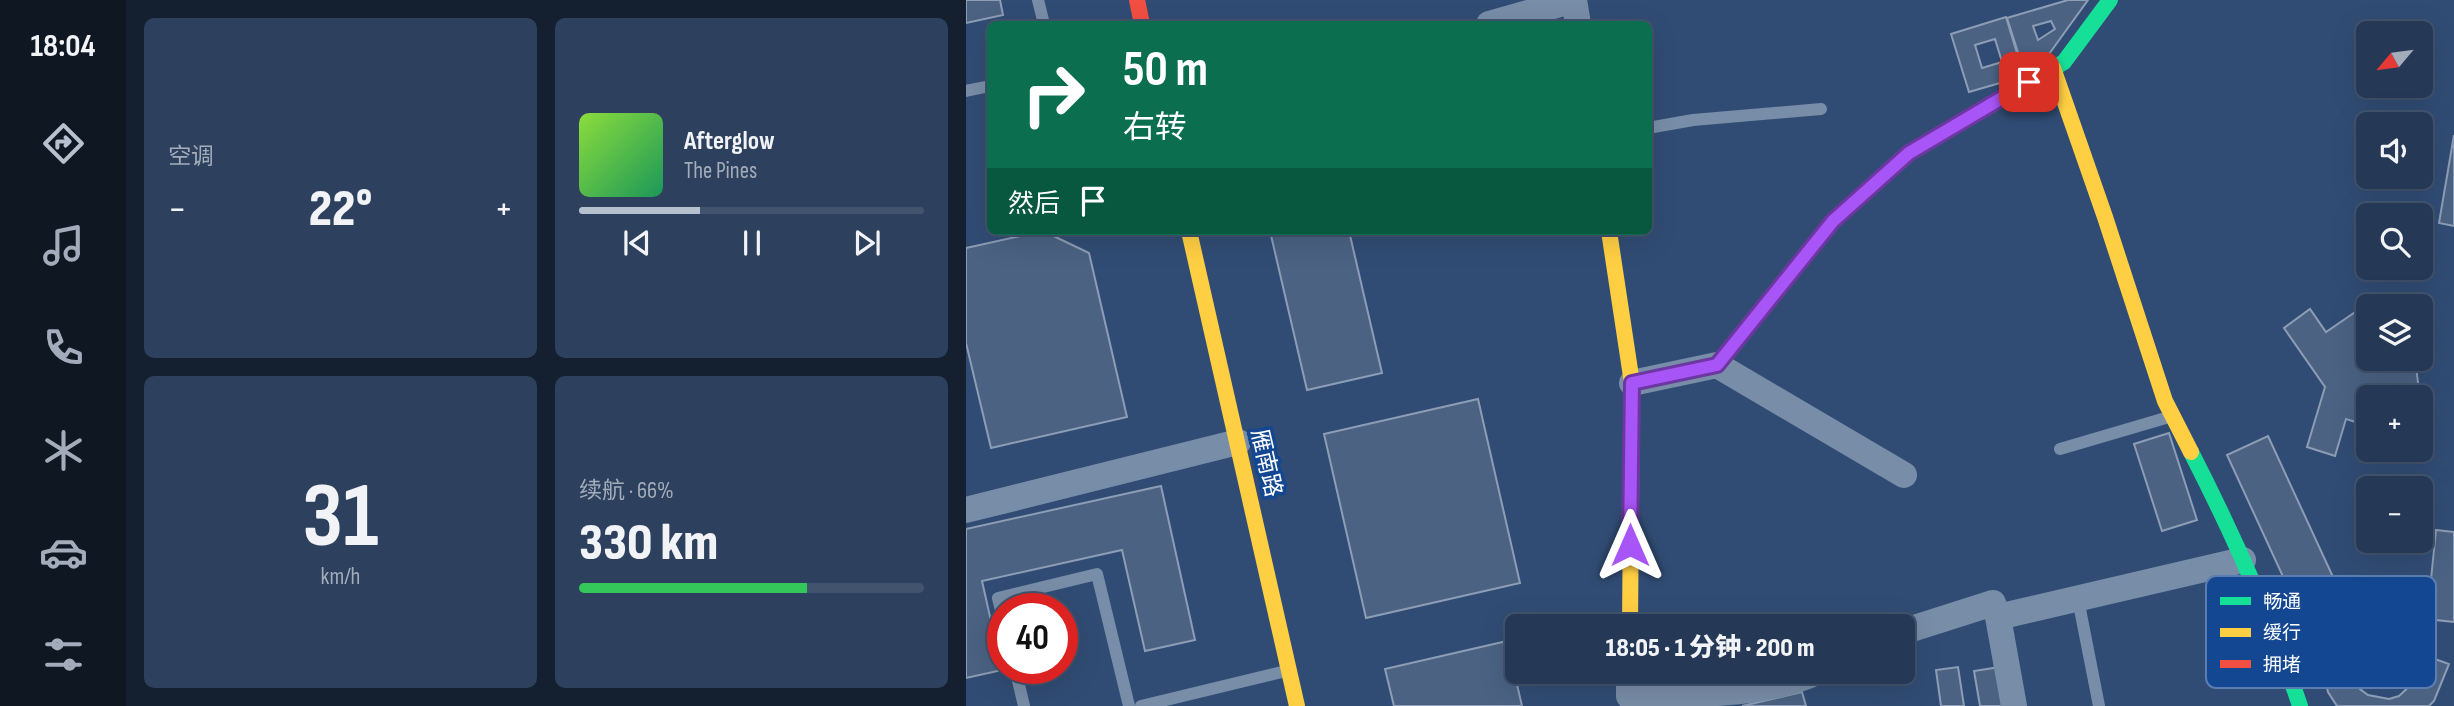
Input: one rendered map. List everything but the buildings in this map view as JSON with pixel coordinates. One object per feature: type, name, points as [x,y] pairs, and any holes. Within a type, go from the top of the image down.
[{"type":"street","points":[[1137,0],[1141,21]]},
{"type":"street","points":[[1500,21],[1574,0],[1578,21]]},
{"type":"street","points":[[1632,383],[1717,365],[1833,221],[1909,153],[2064,62],[2110,0]]},
{"type":"street","points":[[2053,68],[2165,401],[2231,529],[2250,576]]},
{"type":"street","name":"雁南路","points":[[1190,235],[1297,706]]},
{"type":"street","points":[[1610,235],[1632,383],[1630,614]]},
{"type":"street","points":[[1717,365],[1904,475]]},
{"type":"street","points":[[966,495],[979,507],[1238,442]]},
{"type":"street","points":[[1998,617],[2243,560]]},
{"type":"street","points":[[1915,628],[1993,603],[1998,617],[2014,706]]},
{"type":"street","points":[[1629,684],[1629,696],[1725,693],[1780,684]]},
{"type":"street","points":[[2294,688],[2300,706]]},
{"type":"lane","points":[[1038,0],[1043,21]]},
{"type":"lane","points":[[966,91],[987,87]]},
{"type":"lane","points":[[1652,127],[1693,120],[1821,109]]},
{"type":"lane","points":[[2060,449],[2173,416]]},
{"type":"lane","points":[[1019,593],[1097,574],[1129,706]]},
{"type":"lane","points":[[2078,598],[2099,706]]},
{"type":"lane","points":[[1141,706],[1289,670]]},
{"type":"lane","points":[[1019,684],[1024,706]]},
{"type":"traffic: fast","points":[[1717,365],[1833,221],[1909,153],[2064,62],[2110,0]]},
{"type":"traffic: fast","points":[[2191,452],[2250,576]]},
{"type":"traffic: fast","points":[[2294,688],[2300,706]]},
{"type":"traffic: slow","points":[[2053,68],[2165,401],[2191,452]]},
{"type":"traffic: slow","points":[[1190,235],[1297,706]]},
{"type":"traffic: slow","points":[[1610,235],[1632,383],[1630,614]]},
{"type":"traffic: jam","points":[[1137,0],[1141,21]]},
{"type":"route","points":[[1630,545],[1632,383],[1717,365],[1833,221],[1909,153],[2029,82]]}]
